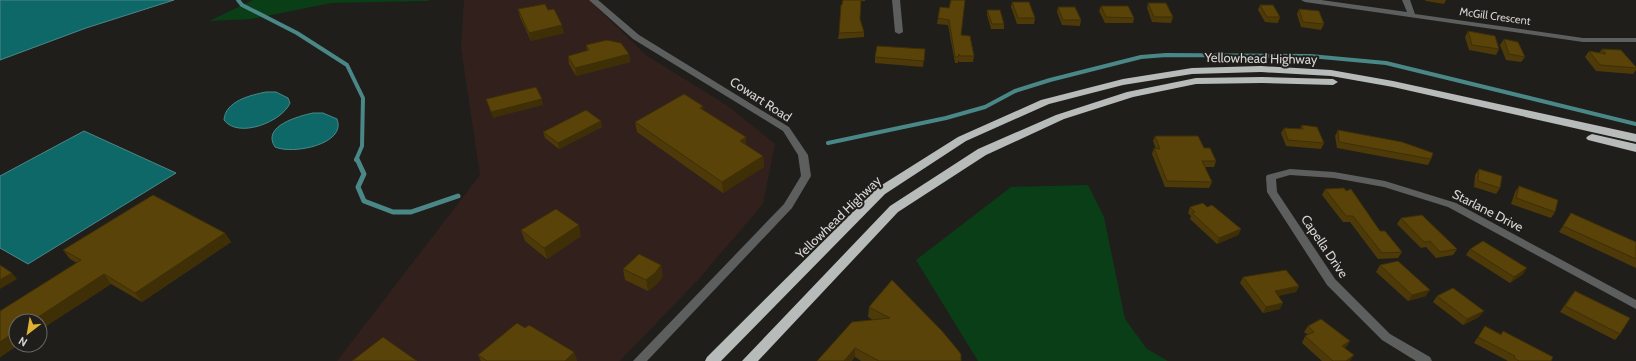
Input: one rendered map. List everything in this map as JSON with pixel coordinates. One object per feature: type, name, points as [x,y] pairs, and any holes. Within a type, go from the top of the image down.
[{"type":"highway","name":"Yellowhead Highway","points":[[712,361],[881,191],[962,139],[1045,102],[1123,82],[1192,71],[1261,69],[1331,73],[1394,84],[1592,130],[1636,138]]},
{"type":"highway","name":"Yellowhead Highway","points":[[749,361],[894,209],[982,152],[1060,117],[1131,94],[1196,81],[1329,81],[1391,92],[1636,148]]},
{"type":"street","name":"Cowart Road","points":[[593,0],[636,37],[786,129],[803,155],[806,176],[788,206],[639,361]]},
{"type":"street","points":[[896,0],[899,32]]},
{"type":"street","name":"McGill Crescent","points":[[1305,0],[1583,40],[1636,40]]},
{"type":"street","points":[[1406,0],[1412,15]]},
{"type":"street","name":"Starlane Drive","points":[[1290,172],[1334,174],[1385,184],[1452,204],[1636,305]]},
{"type":"street","name":"Capella Drive","points":[[1290,172],[1272,177],[1272,192],[1331,282],[1386,337],[1426,361]]},
{"type":"shaded area","points":[[464,0],[589,0],[646,55],[728,106],[775,144],[763,204],[697,281],[620,361],[337,361],[480,175],[461,48]]},
{"type":"green space","points":[[253,0],[429,0],[331,3],[251,19],[209,21]]},
{"type":"green space","points":[[1088,185],[1104,217],[1125,319],[1147,349],[1168,361],[978,361],[916,260],[1011,187]]},
{"type":"water","points":[[0,0],[174,0],[86,28],[0,60]]},
{"type":"water","points":[[266,92],[276,92],[288,98],[290,103],[285,110],[269,122],[249,128],[239,128],[231,126],[224,120],[225,113],[229,108],[240,100]]},
{"type":"water","points":[[313,113],[323,113],[337,119],[338,128],[334,135],[327,141],[305,148],[294,150],[275,147],[272,140],[273,133],[277,128],[291,120]]},
{"type":"water","points":[[84,131],[176,173],[28,264],[0,248],[0,176]]},
{"type":"building","points":[[843,0],[861,0],[860,19],[864,32],[839,33],[841,5]]},
{"type":"building","points":[[951,0],[965,0],[961,35],[970,36],[974,56],[960,56],[959,54],[958,57],[955,57],[949,20],[938,18],[940,7],[949,8]]},
{"type":"building","points":[[1012,2],[1029,2],[1035,18],[1018,18]]},
{"type":"building","points":[[1148,3],[1166,3],[1173,17],[1154,17]]},
{"type":"building","points":[[545,4],[548,10],[554,9],[562,25],[529,33],[518,9]]},
{"type":"building","points":[[1260,5],[1273,5],[1280,17],[1267,17]]},
{"type":"building","points":[[1101,6],[1128,6],[1134,18],[1106,17]]},
{"type":"building","points":[[1058,7],[1075,7],[1081,20],[1063,20]]},
{"type":"building","points":[[1299,9],[1319,11],[1324,24],[1303,22]]},
{"type":"building","points":[[987,10],[1000,10],[1004,24],[992,24]]},
{"type":"building","points":[[1468,31],[1495,36],[1499,49],[1472,45]]},
{"type":"building","points":[[1504,39],[1518,42],[1525,57],[1509,54]]},
{"type":"building","points":[[607,40],[621,43],[629,54],[575,68],[568,56],[589,50],[586,45]]},
{"type":"building","points":[[877,46],[925,49],[924,61],[875,57]]},
{"type":"building","points":[[1602,49],[1621,50],[1636,68],[1600,65],[1589,51],[1606,54]]},
{"type":"building","points":[[536,87],[542,99],[491,112],[486,99]]},
{"type":"building","points":[[684,94],[703,106],[700,108],[746,137],[740,141],[763,156],[722,182],[635,122]]},
{"type":"building","points":[[586,110],[601,121],[558,143],[543,132]]},
{"type":"building","points":[[1302,125],[1317,127],[1324,143],[1288,140],[1284,128],[1303,129]]},
{"type":"building","points":[[1338,130],[1402,142],[1433,153],[1431,159],[1339,142]]},
{"type":"building","points":[[1155,136],[1198,136],[1204,148],[1210,148],[1216,161],[1202,161],[1212,182],[1167,181],[1154,148],[1160,149]]},
{"type":"building","points":[[1479,169],[1502,176],[1500,188],[1478,181]]},
{"type":"building","points":[[1519,186],[1558,200],[1555,212],[1516,198]]},
{"type":"building","points":[[1344,188],[1346,191],[1351,189],[1380,231],[1385,231],[1402,252],[1382,253],[1353,216],[1346,216],[1325,189]]},
{"type":"building","points":[[153,195],[225,233],[135,293],[104,274],[44,313],[8,313],[8,336],[0,342],[0,311],[81,260],[63,250]]},
{"type":"building","points":[[1203,203],[1207,207],[1212,205],[1241,229],[1219,238],[1192,213],[1195,212],[1190,207]]},
{"type":"building","points":[[556,209],[579,225],[544,248],[521,230]]},
{"type":"building","points":[[1571,213],[1636,242],[1636,259],[1563,226]]},
{"type":"building","points":[[1422,215],[1457,249],[1440,252],[1430,241],[1424,242],[1401,218]]},
{"type":"building","points":[[1483,241],[1527,268],[1514,277],[1470,249]]},
{"type":"building","points":[[639,254],[661,265],[655,273],[646,280],[623,269]]},
{"type":"building","points":[[1398,261],[1430,290],[1412,295],[1380,265]]},
{"type":"building","points":[[0,265],[12,273],[0,280]]},
{"type":"building","points":[[1286,270],[1299,286],[1275,291],[1283,303],[1266,307],[1243,277]]},
{"type":"building","points":[[892,280],[942,331],[961,354],[961,361],[879,361],[855,348],[844,361],[817,361],[852,322],[890,318],[869,307]]},
{"type":"building","points":[[1453,288],[1484,311],[1467,319],[1437,296]]},
{"type":"building","points":[[1575,291],[1630,318],[1620,334],[1565,306]]},
{"type":"building","points":[[1321,319],[1350,341],[1342,346],[1354,355],[1346,361],[1333,361],[1305,336],[1314,332],[1308,326]]},
{"type":"building","points":[[517,323],[525,328],[529,325],[574,352],[565,361],[487,361],[478,355]]},
{"type":"building","points":[[1485,326],[1501,335],[1503,331],[1553,357],[1551,361],[1519,361],[1514,358],[1515,356],[1478,337]]},
{"type":"building","points":[[383,337],[417,361],[352,361]]},
{"type":"waterway","points":[[238,0],[242,5],[297,33],[347,65],[363,98],[362,146],[356,160]]},
{"type":"waterway","points":[[828,143],[946,118],[985,107],[1015,91],[1050,80],[1141,57],[1166,55],[1310,56],[1386,63],[1636,124]]},
{"type":"waterway","points":[[357,159],[364,174],[358,187],[364,201],[393,212],[411,212],[458,196]]}]
